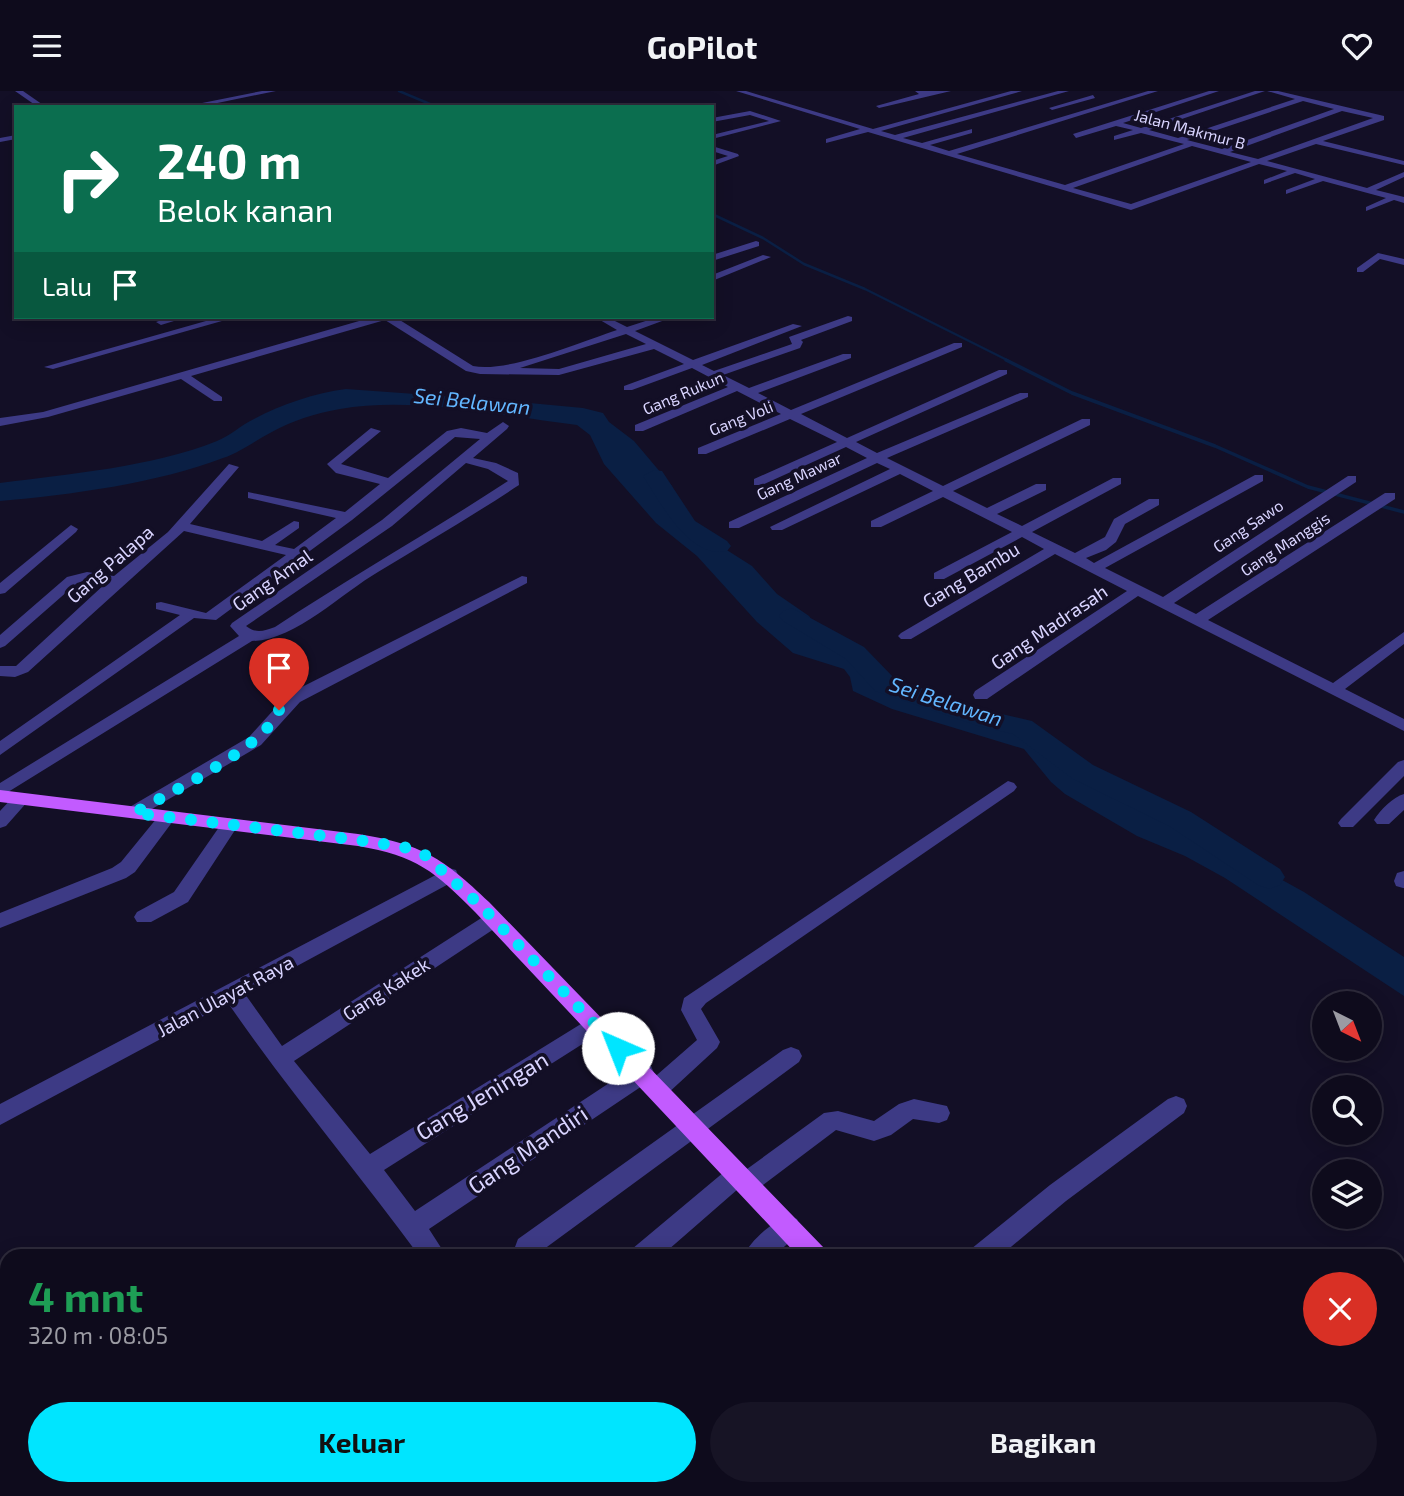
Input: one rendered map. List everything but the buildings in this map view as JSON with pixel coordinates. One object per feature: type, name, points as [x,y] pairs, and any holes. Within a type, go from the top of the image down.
[{"type":"main road","points":[[7,796],[409,848],[425,855],[494,920],[694,1125],[809,1249]]},
{"type":"street","points":[[18,91],[40,105]]},
{"type":"street","points":[[196,105],[273,91]]},
{"type":"street","points":[[739,91],[1131,207],[1381,118],[1270,91]]},
{"type":"street","points":[[917,91],[926,94]]},
{"type":"street","points":[[879,106],[948,91]]},
{"type":"street","points":[[958,101],[993,91]]},
{"type":"street","points":[[829,141],[1018,91]]},
{"type":"street","points":[[897,138],[1066,91]]},
{"type":"street","points":[[951,153],[1155,91]]},
{"type":"street","points":[[1076,136],[1216,91]]},
{"type":"street","points":[[1117,138],[1262,91]]},
{"type":"street","points":[[1052,108],[1101,95]]},
{"type":"street","points":[[1001,96],[1076,114]]},
{"type":"street","points":[[1050,184],[1304,99]]},
{"type":"street","points":[[1222,152],[1343,108]]},
{"type":"street","points":[[714,136],[809,112]]},
{"type":"street","points":[[714,120],[750,113],[776,120]]},
{"type":"street","points":[[1163,137],[1208,122],[1227,124]]},
{"type":"street","name":"Jalan Makmur B","points":[[1114,123],[1404,200]]},
{"type":"street","points":[[923,145],[969,131]]},
{"type":"street","points":[[1313,141],[1404,163]]},
{"type":"street","points":[[1065,188],[1191,144]]},
{"type":"street","points":[[714,149],[735,156],[714,163]]},
{"type":"street","points":[[1267,183],[1292,172]]},
{"type":"street","points":[[1367,191],[1404,174]]},
{"type":"street","points":[[1289,192],[1321,179]]},
{"type":"street","points":[[1336,195],[1353,187]]},
{"type":"street","points":[[1369,209],[1394,197]]},
{"type":"street","points":[[714,257],[756,244]]},
{"type":"street","points":[[1360,270],[1378,256],[1404,261]]},
{"type":"street","points":[[714,277],[766,257]]},
{"type":"street","points":[[161,322],[174,319]]},
{"type":"street","points":[[49,367],[224,319]]},
{"type":"street","points":[[0,422],[44,415],[378,319]]},
{"type":"street","points":[[388,319],[470,369],[559,372],[655,345]]},
{"type":"street","points":[[604,319],[1335,690],[1400,718]]},
{"type":"street","points":[[500,371],[661,319]]},
{"type":"street","points":[[715,374],[796,346],[798,342],[793,339],[848,319]]},
{"type":"street","points":[[628,388],[797,326]]},
{"type":"street","name":"Gang Voli","points":[[702,450],[958,345]]},
{"type":"street","name":"Gang Rukun","points":[[639,428],[744,389],[846,356]]},
{"type":"street","points":[[758,482],[1003,372]]},
{"type":"street","points":[[184,376],[218,399]]},
{"type":"street","name":"Gang Mawar","points":[[734,525],[878,457],[1024,395]]},
{"type":"street","points":[[876,524],[1086,422]]},
{"type":"street","name":"Gang Amal","points":[[0,822],[7,796],[243,631],[387,523],[503,426]]},
{"type":"street","points":[[375,431],[333,464],[340,470],[391,483]]},
{"type":"street","points":[[211,617],[391,483],[453,433],[489,437]]},
{"type":"street","points":[[161,606],[211,617],[243,631],[266,636],[280,630],[371,570],[443,530],[515,482],[514,476],[501,470],[463,459]]},
{"type":"street","name":"Gang Palapa","points":[[0,671],[15,673],[22,669],[117,581],[182,526],[233,467]]},
{"type":"street","points":[[777,527],[901,469]]},
{"type":"street","points":[[1095,568],[1259,478]]},
{"type":"street","name":"Gang Sawo","points":[[1164,603],[1352,479]]},
{"type":"street","points":[[939,576],[1020,530],[1117,481]]},
{"type":"street","points":[[988,513],[1041,487]]},
{"type":"street","points":[[253,495],[346,517]]},
{"type":"street","points":[[1075,558],[1101,547],[1111,539],[1119,523],[1154,502]]},
{"type":"street","name":"Gang Manggis","points":[[1198,620],[1381,502]]},
{"type":"street","points":[[264,546],[293,525]]},
{"type":"street","points":[[182,526],[297,554]]},
{"type":"street","points":[[0,590],[71,529]]},
{"type":"street","name":"Gang Bambu","points":[[906,636],[1055,548]]},
{"type":"street","points":[[0,643],[72,580],[87,576],[117,581]]},
{"type":"street","points":[[134,813],[257,740],[275,721],[279,710],[294,698],[522,580]]},
{"type":"street","name":"Gang Madrasah","points":[[981,695],[1138,590]]},
{"type":"street","points":[[0,749],[192,613]]},
{"type":"street","points":[[1335,690],[1404,637]]},
{"type":"street","points":[[1347,823],[1404,766]]},
{"type":"street","name":"Gang Mandiri","points":[[412,1227],[709,1042],[691,1010],[691,1004],[699,997],[1008,787]]},
{"type":"street","points":[[1383,820],[1404,800]]},
{"type":"street","points":[[0,921],[119,873],[128,867],[167,817]]},
{"type":"street","points":[[144,917],[181,897],[230,824]]},
{"type":"street","name":"Jalan Ulayat Raya","points":[[0,1115],[449,875]]},
{"type":"street","name":"Gang Kakek","points":[[279,1059],[494,920]]},
{"type":"street","points":[[232,992],[279,1059],[368,1168],[429,1249]]},
{"type":"street","name":"Gang Jeningan","points":[[368,1168],[443,1117],[524,1073],[596,1025]]},
{"type":"street","points":[[527,1247],[790,1056]]},
{"type":"street","points":[[990,1249],[1058,1193],[1176,1106]]},
{"type":"street","points":[[651,1249],[742,1178],[832,1120],[845,1120],[863,1130],[876,1131],[907,1110],[920,1107],[939,1113]]},
{"type":"street","points":[[764,1249],[788,1227]]},
{"type":"water","name":"Sei Belawan","points":[[346,389],[583,408],[603,413],[609,422],[634,441],[672,486],[681,521],[752,566],[777,594],[809,616],[825,637],[853,657],[882,688],[905,692],[926,705],[1000,724],[1034,739],[1107,783],[1304,892],[1404,957],[1404,996],[1225,878],[1185,856],[1137,836],[1065,794],[1051,782],[1024,749],[892,709],[853,691],[850,677],[844,669],[793,653],[757,622],[697,556],[656,523],[604,464],[590,435],[577,425],[428,406],[340,409],[295,421],[230,456],[198,467],[142,481],[84,491],[0,501],[0,483],[110,468],[192,450],[217,441],[249,421],[287,404]]},
{"type":"waterway","points":[[399,91],[432,105]]},
{"type":"waterway","points":[[714,215],[763,238],[804,264],[865,289],[1009,361]]},
{"type":"waterway","points":[[1006,360],[1072,393],[1215,446],[1308,487],[1404,512]]},
{"type":"waterway","name":"Sei Belawan","points":[[654,476],[687,526],[719,546]]},
{"type":"waterway","name":"Sei Belawan","points":[[792,616],[855,653],[885,685],[988,720],[1022,727],[1083,772],[1180,819],[1269,877]]},
{"type":"route","points":[[279,710],[275,721],[257,740],[134,813],[358,840],[409,848],[425,855],[482,907],[618,1048]]}]
